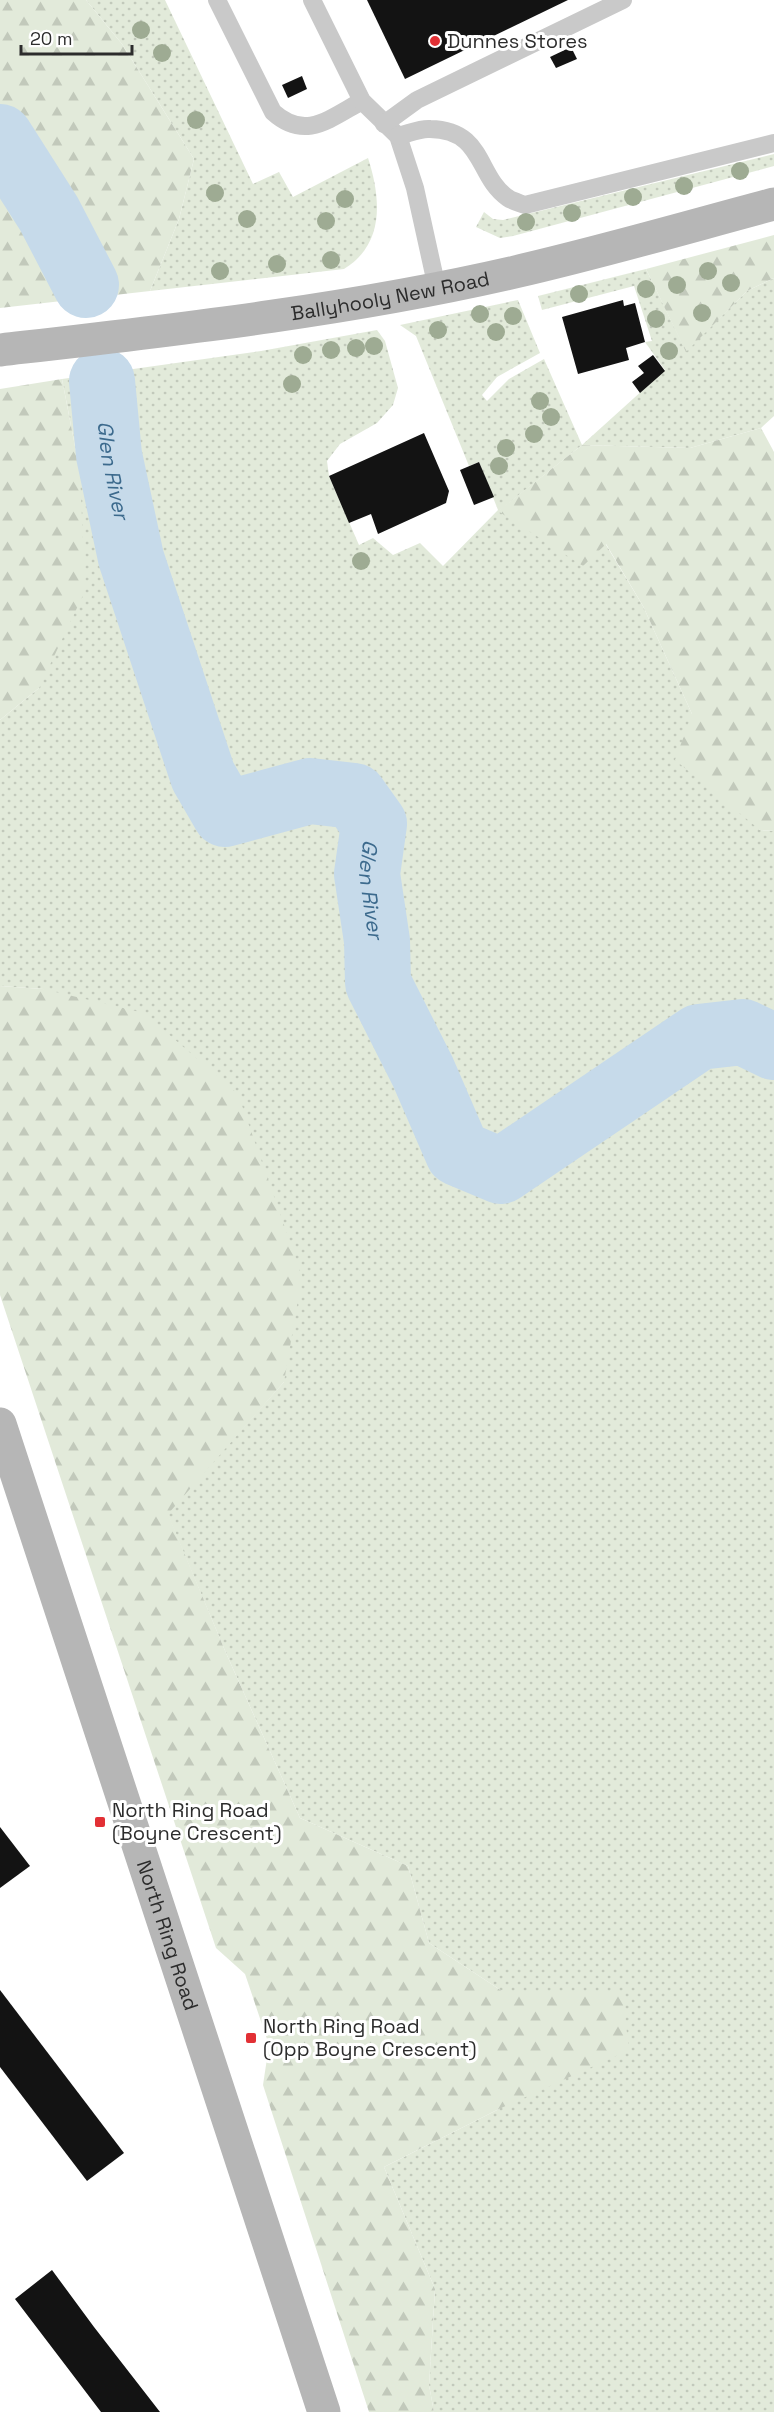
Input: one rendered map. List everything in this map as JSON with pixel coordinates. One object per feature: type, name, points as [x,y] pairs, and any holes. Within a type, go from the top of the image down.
[{"type":"main road","name":"Ballyhooly New Road","points":[[0,350],[239,322],[437,288],[515,272],[774,204]]},
{"type":"main road","name":"North Ring Road","points":[[0,1424],[324,2412]]},
{"type":"lane","points":[[217,0],[273,112],[285,123],[299,128],[312,126],[362,101]]},
{"type":"lane","points":[[312,0],[362,101],[398,136],[415,188],[437,288]]},
{"type":"lane","points":[[384,124],[417,100],[623,0]]},
{"type":"lane","points":[[398,136],[429,128],[446,131],[465,139],[480,157],[495,185],[507,197],[525,205],[774,143]]},
{"type":"green space","points":[[0,0],[86,0],[122,44],[194,159],[179,219],[150,291],[0,308]]},
{"type":"green space","points":[[86,0],[165,0],[253,184],[279,172],[293,197],[368,158],[376,189],[376,219],[367,247],[357,259],[344,269],[150,291],[179,219],[194,159],[122,44]]},
{"type":"green space","points":[[774,154],[774,166],[513,236],[500,238],[476,227],[484,212],[493,219],[503,220]]},
{"type":"green space","points":[[774,235],[774,278],[747,291],[686,352],[646,269]]},
{"type":"green space","points":[[646,269],[686,351],[747,291],[774,278],[774,416],[761,428],[690,448],[582,445],[665,370],[645,342],[652,341],[634,286],[542,310],[538,296]]},
{"type":"green space","points":[[518,300],[540,353],[497,377],[482,395],[487,401],[509,379],[544,359],[582,445],[499,511],[515,519],[605,543],[643,606],[692,714],[760,830],[774,831],[774,2412],[434,2412],[429,2385],[435,2289],[384,2167],[499,2109],[621,1991],[502,1991],[429,1943],[408,1866],[300,1818],[226,1653],[167,1513],[284,1382],[43,989],[0,986],[0,720],[39,688],[80,472],[62,379],[261,351],[377,330],[385,341],[398,388],[393,405],[377,423],[340,444],[327,461],[329,476],[359,545],[373,538],[393,555],[420,543],[443,566],[498,510],[479,462],[469,466],[416,336],[400,325]]},
{"type":"green space","points":[[62,379],[80,472],[85,591],[39,688],[0,720],[0,389]]},
{"type":"green space","points":[[761,428],[774,452],[774,831],[760,830],[675,760],[692,714],[643,606],[606,544],[583,566],[498,511],[582,445],[690,448]]},
{"type":"green space","points":[[0,986],[43,989],[144,1013],[238,1094],[302,1276],[284,1382],[168,1514],[226,1653],[300,1818],[408,1866],[429,1943],[502,1991],[622,1991],[629,2050],[499,2109],[384,2167],[435,2289],[429,2385],[434,2412],[369,2412],[263,2085],[269,2045],[245,1974],[216,1948],[0,1295]]},
{"type":"building","name":"Dunnes Stores","points":[[367,0],[568,0],[405,79]]},
{"type":"building","points":[[571,47],[577,59],[556,68],[550,57]]},
{"type":"building","points":[[302,76],[307,89],[288,98],[282,85]]},
{"type":"building","points":[[623,300],[624,306],[635,303],[645,342],[626,348],[629,360],[578,374],[562,317]]},
{"type":"building","points":[[653,355],[665,371],[640,393],[632,382],[644,373],[638,366]]},
{"type":"building","points":[[424,433],[449,491],[446,503],[378,534],[371,514],[349,523],[329,476]]},
{"type":"building","points":[[479,462],[494,497],[474,505],[460,470]]},
{"type":"building","points":[[0,1827],[30,1866],[0,1888]]},
{"type":"building","points":[[0,1990],[124,2153],[87,2181],[0,2067]]},
{"type":"building","points":[[52,2270],[160,2412],[101,2412],[15,2299]]},
{"type":"waterway","name":"Glen River","points":[[0,137],[49,214],[86,285]]},
{"type":"waterway","name":"Glen River","points":[[102,381],[109,455],[131,558],[203,776],[225,814],[310,791],[354,796],[374,824],[367,874],[377,941],[378,983],[423,1072],[458,1153],[501,1171],[699,1037],[743,1032],[774,1047]]},
{"type":"place","name":"Dunnes Stores","points":[[435,41]]},
{"type":"place","name":"North Ring Road (Boyne Crescent)","points":[[100,1822]]},
{"type":"place","name":"North Ring Road (Opp Boyne Crescent)","points":[[251,2038]]}]
